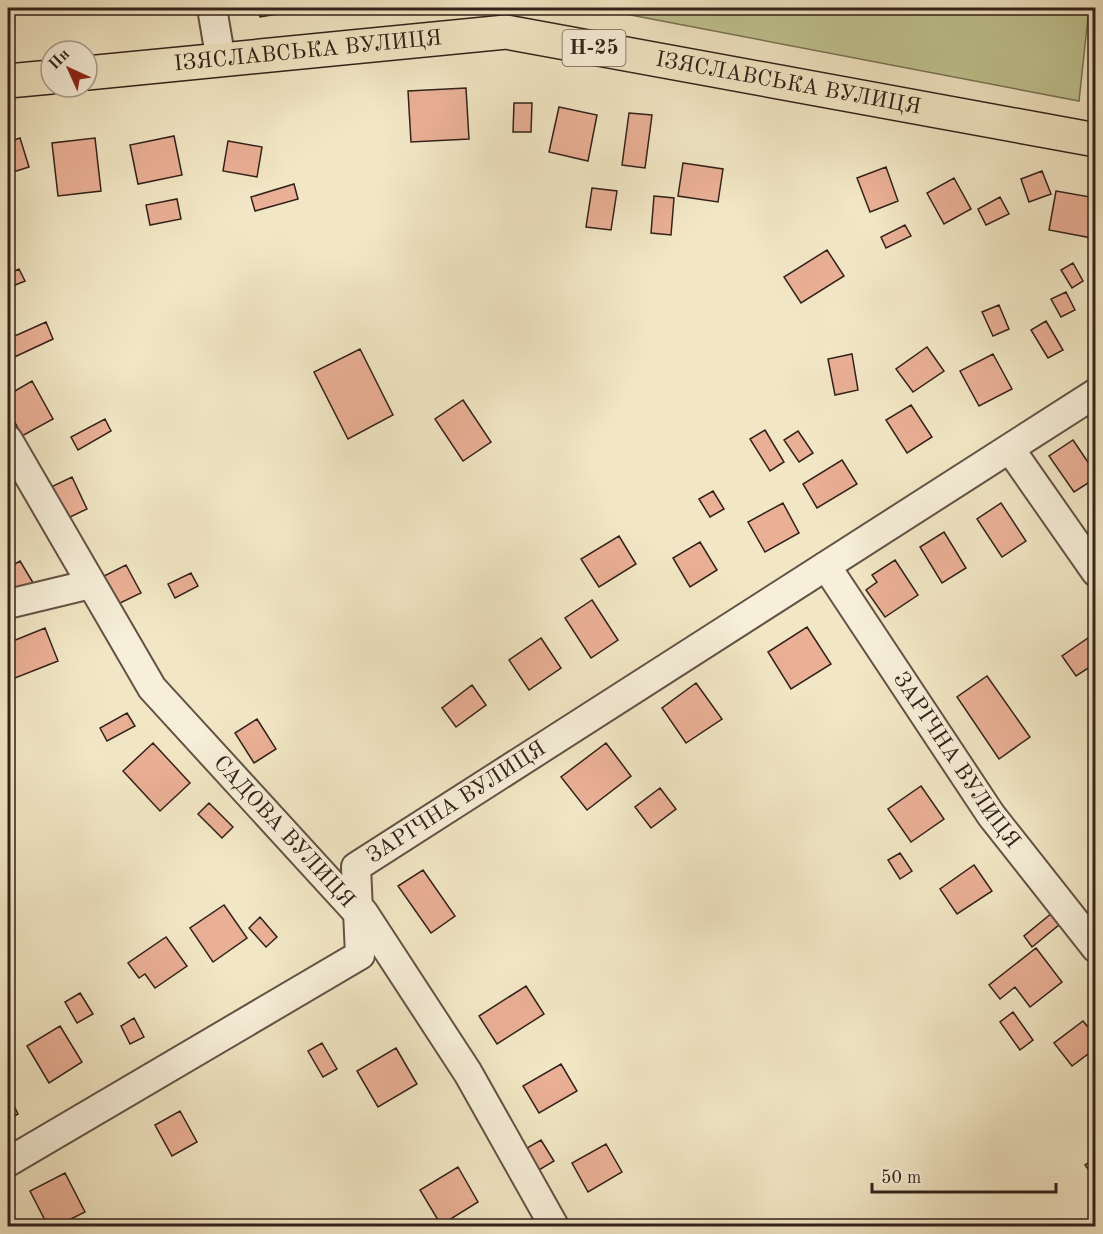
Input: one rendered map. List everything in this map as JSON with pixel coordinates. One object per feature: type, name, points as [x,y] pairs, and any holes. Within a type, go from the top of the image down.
[{"type":"main road","name":"ІЗЯСЛАВСЬКА ВУЛИЦЯ","points":[[99,72],[506,32],[1095,140]]},
{"type":"main road","points":[[8,81],[39,78]]},
{"type":"street","points":[[212,8],[221,61]]},
{"type":"street","name":"ЗАРІЧНА ВУЛИЦЯ","points":[[8,1162],[360,956],[356,867],[1095,393]]},
{"type":"street","name":"САДОВА ВУЛИЦЯ","points":[[8,440],[152,688],[357,912],[363,912],[468,1073],[554,1227]]},
{"type":"street","points":[[1010,449],[1095,572]]},
{"type":"street","name":"ЗАРІЧНА ВУЛИЦЯ","points":[[826,566],[991,815],[1095,948]]},
{"type":"street","points":[[8,604],[91,584]]},
{"type":"green space","points":[[594,8],[1089,8],[1079,101]]},
{"type":"building","points":[[259,8],[315,8],[260,17]]},
{"type":"building","points":[[466,88],[469,139],[411,142],[408,91]]},
{"type":"building","points":[[514,103],[532,103],[531,132],[513,132]]},
{"type":"building","points":[[559,107],[597,115],[588,161],[549,152]]},
{"type":"building","points":[[629,113],[652,115],[645,168],[622,165]]},
{"type":"building","points":[[174,136],[182,175],[138,184],[130,145]]},
{"type":"building","points":[[20,138],[29,167],[10,173],[8,142]]},
{"type":"building","points":[[95,138],[101,191],[58,196],[52,143]]},
{"type":"building","points":[[228,141],[262,147],[257,177],[223,171]]},
{"type":"building","points":[[683,163],[723,169],[718,202],[678,196]]},
{"type":"building","points":[[886,167],[898,201],[870,212],[857,178]]},
{"type":"building","points":[[1042,171],[1051,194],[1029,202],[1021,179]]},
{"type":"building","points":[[954,178],[971,209],[944,224],[927,193]]},
{"type":"building","points":[[294,184],[298,199],[255,211],[251,197]]},
{"type":"building","points":[[592,188],[617,191],[611,230],[586,227]]},
{"type":"building","points":[[1056,191],[1096,198],[1092,238],[1049,230]]},
{"type":"building","points":[[654,196],[674,198],[671,235],[651,233]]},
{"type":"building","points":[[1000,197],[1009,214],[986,225],[978,209]]},
{"type":"building","points":[[177,199],[181,219],[150,225],[146,205]]},
{"type":"building","points":[[905,225],[911,236],[886,248],[881,237]]},
{"type":"building","points":[[827,250],[844,276],[801,303],[784,277]]},
{"type":"building","points":[[1073,263],[1083,281],[1072,288],[1061,270]]},
{"type":"building","points":[[19,269],[25,281],[8,288],[8,274]]},
{"type":"building","points":[[1066,292],[1075,310],[1061,317],[1051,299]]},
{"type":"building","points":[[999,305],[1009,329],[993,336],[982,312]]},
{"type":"building","points":[[1046,321],[1063,350],[1048,358],[1031,330]]},
{"type":"building","points":[[46,322],[53,339],[8,360],[8,339]]},
{"type":"building","points":[[927,347],[944,371],[913,392],[896,369]]},
{"type":"building","points":[[360,349],[393,415],[348,439],[314,372]]},
{"type":"building","points":[[852,354],[858,390],[835,395],[828,359]]},
{"type":"building","points":[[993,354],[1012,389],[979,406],[960,371]]},
{"type":"building","points":[[32,381],[53,419],[22,436],[8,409],[8,395]]},
{"type":"building","points":[[463,400],[491,442],[463,461],[435,419]]},
{"type":"building","points":[[911,405],[932,437],[907,453],[886,420]]},
{"type":"building","points":[[105,419],[111,431],[78,450],[71,437]]},
{"type":"building","points":[[765,430],[784,462],[770,471],[750,439]]},
{"type":"building","points":[[798,431],[813,453],[799,462],[784,440]]},
{"type":"building","points":[[1073,440],[1096,474],[1096,478],[1074,492],[1049,456]]},
{"type":"building","points":[[842,460],[857,484],[817,508],[803,484]]},
{"type":"building","points":[[72,477],[87,509],[66,519],[51,487]]},
{"type":"building","points":[[713,491],[724,509],[710,517],[699,499]]},
{"type":"building","points":[[783,503],[799,533],[765,552],[748,522]]},
{"type":"building","points":[[1001,503],[1026,541],[1002,557],[977,519]]},
{"type":"building","points":[[944,532],[966,568],[942,583],[920,547]]},
{"type":"building","points":[[619,536],[636,564],[599,587],[581,559]]},
{"type":"building","points":[[700,542],[717,570],[690,587],[673,558]]},
{"type":"building","points":[[895,560],[918,595],[885,617],[866,590],[877,582],[872,575]]},
{"type":"building","points":[[20,561],[35,586],[8,598],[8,568]]},
{"type":"building","points":[[126,565],[141,593],[116,605],[102,577]]},
{"type":"building","points":[[191,573],[198,586],[175,598],[168,584]]},
{"type":"building","points":[[592,600],[618,640],[591,658],[565,618]]},
{"type":"building","points":[[807,627],[831,664],[791,689],[768,652]]},
{"type":"building","points":[[45,628],[58,661],[10,680],[8,643]]},
{"type":"building","points":[[541,638],[561,668],[529,690],[509,660]]},
{"type":"building","points":[[1088,638],[1096,648],[1096,663],[1076,676],[1062,656]]},
{"type":"building","points":[[987,676],[1030,737],[999,759],[957,697]]},
{"type":"building","points":[[696,683],[722,719],[686,743],[662,708]]},
{"type":"building","points":[[472,685],[486,705],[456,727],[442,708]]},
{"type":"building","points":[[127,713],[135,726],[107,741],[100,728]]},
{"type":"building","points":[[257,719],[276,749],[254,763],[235,733]]},
{"type":"building","points":[[153,743],[190,783],[160,811],[123,771]]},
{"type":"building","points":[[606,743],[631,776],[587,810],[561,777]]},
{"type":"building","points":[[921,786],[944,819],[911,842],[888,809]]},
{"type":"building","points":[[660,788],[676,809],[651,828],[635,807]]},
{"type":"building","points":[[209,803],[233,827],[222,838],[198,814]]},
{"type":"building","points":[[900,853],[912,871],[900,879],[888,860]]},
{"type":"building","points":[[974,865],[992,891],[957,914],[940,889]]},
{"type":"building","points":[[423,870],[455,916],[431,933],[398,886]]},
{"type":"building","points":[[224,905],[247,938],[213,962],[190,928]]},
{"type":"building","points":[[1052,913],[1060,924],[1032,947],[1024,936]]},
{"type":"building","points":[[260,917],[277,937],[266,947],[249,928]]},
{"type":"building","points":[[166,937],[187,966],[155,988],[145,974],[139,978],[128,963]]},
{"type":"building","points":[[1036,948],[1062,982],[1030,1007],[1015,987],[1000,999],[989,985]]},
{"type":"building","points":[[526,986],[544,1014],[497,1044],[479,1016]]},
{"type":"building","points":[[80,993],[93,1014],[77,1023],[65,1002]]},
{"type":"building","points":[[1013,1012],[1033,1040],[1020,1050],[1000,1022]]},
{"type":"building","points":[[134,1018],[144,1037],[130,1044],[121,1026]]},
{"type":"building","points":[[1083,1021],[1096,1037],[1096,1048],[1072,1066],[1054,1043]]},
{"type":"building","points":[[60,1026],[82,1062],[49,1083],[27,1046]]},
{"type":"building","points":[[322,1043],[337,1069],[323,1077],[308,1051]]},
{"type":"building","points":[[396,1048],[417,1084],[378,1107],[357,1071]]},
{"type":"building","points":[[561,1064],[577,1091],[539,1113],[523,1086]]},
{"type":"building","points":[[8,1094],[18,1114],[8,1120]]},
{"type":"building","points":[[180,1111],[197,1142],[172,1156],[155,1125]]},
{"type":"building","points":[[541,1140],[554,1161],[539,1170],[527,1148]]},
{"type":"building","points":[[606,1144],[622,1172],[588,1192],[572,1163]]},
{"type":"building","points":[[1096,1158],[1096,1180],[1085,1165]]},
{"type":"building","points":[[458,1167],[478,1202],[441,1225],[420,1190]]},
{"type":"building","points":[[65,1173],[85,1212],[57,1226],[48,1226],[30,1191]]}]
